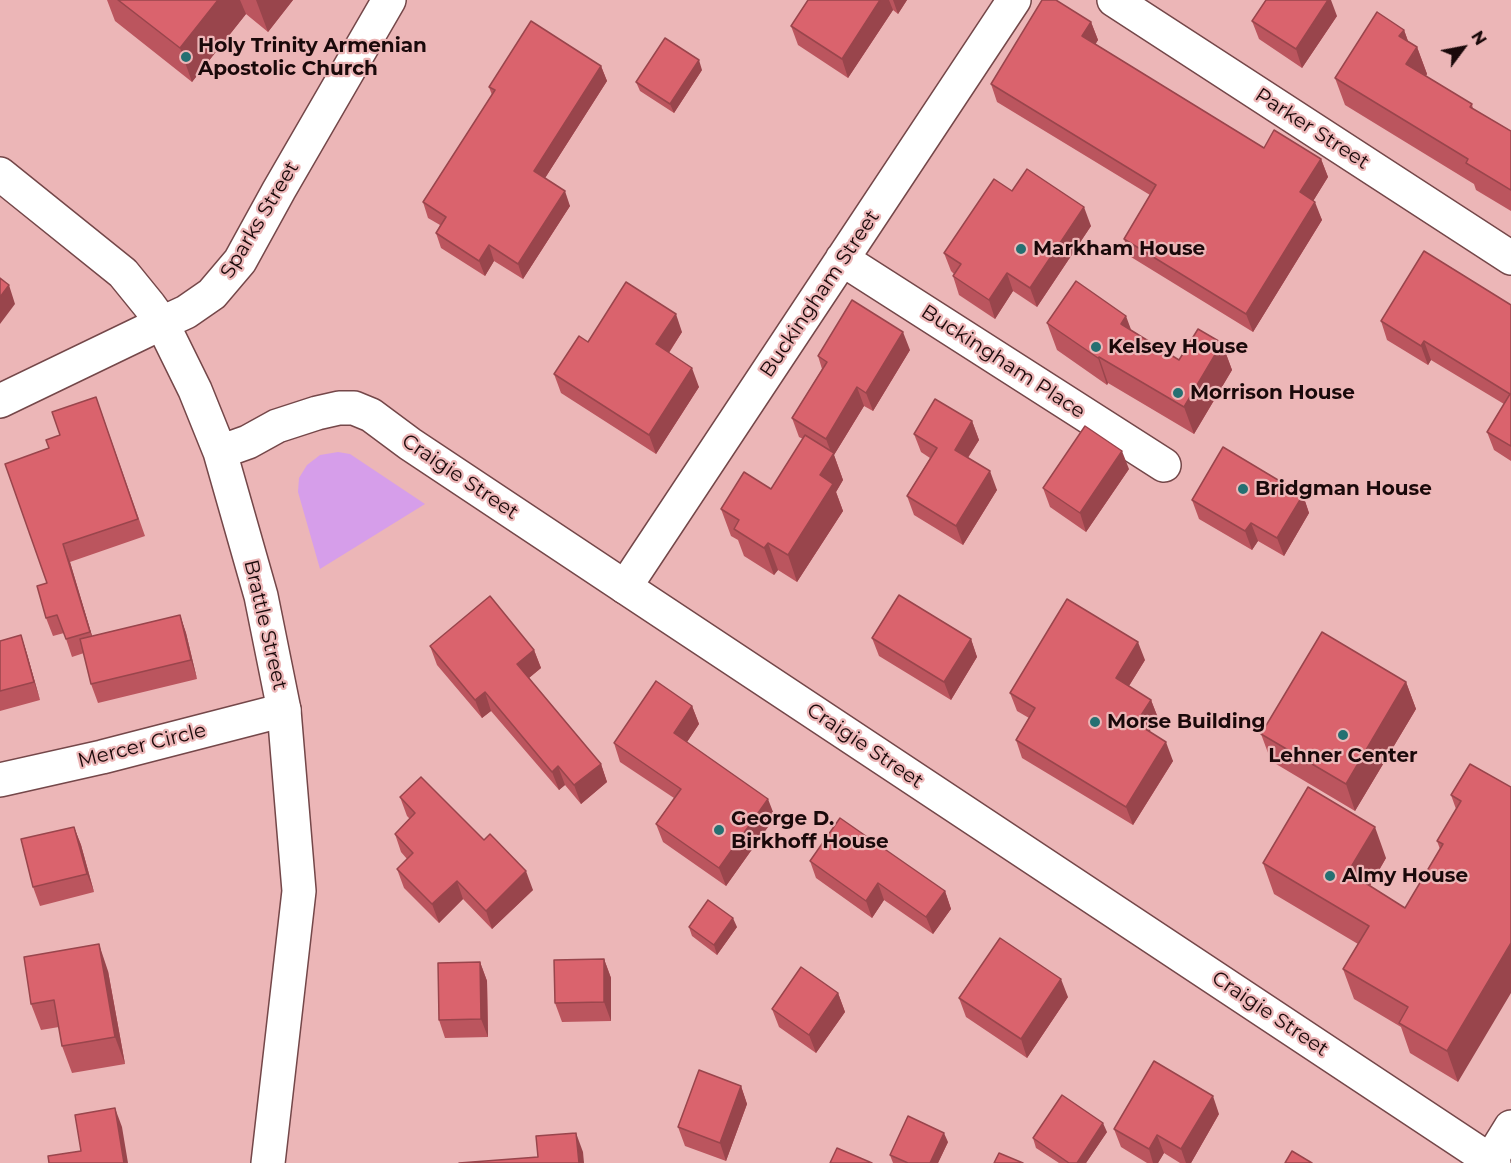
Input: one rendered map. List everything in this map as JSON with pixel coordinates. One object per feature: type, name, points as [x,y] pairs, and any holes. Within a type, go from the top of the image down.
[{"type":"main road","name":"Sparks Street","points":[[0,401],[186,312],[223,284],[240,261],[389,0]]},
{"type":"main road","name":"Buckingham Street","points":[[625,587],[1014,0]]},
{"type":"main road","name":"Parker Street","points":[[1114,0],[1511,258]]},
{"type":"main road","name":"Brattle Street","points":[[0,174],[123,273],[162,323],[195,390],[220,452],[261,596],[284,711],[299,891],[268,1163]]},
{"type":"main road","name":"Buckingham Place","points":[[842,259],[1164,465]]},
{"type":"main road","name":"Craigie Street","points":[[220,452],[295,419],[339,408],[354,408],[371,415],[410,444],[1492,1162]]},
{"type":"main road","name":"Mercer Circle","points":[[0,780],[284,711]]},
{"type":"main road","points":[[1492,1162],[1511,1127]]},
{"type":"shaded area","points":[[338,452],[350,454],[425,504],[320,569],[298,492],[299,478],[307,465],[320,455]]},
{"type":"building","points":[[118,0],[218,0],[180,48]]},
{"type":"building","points":[[808,0],[880,0],[842,59],[791,26]]},
{"type":"building","points":[[1042,0],[1056,0],[1091,22],[1082,36],[1264,148],[1274,130],[1321,159],[1300,192],[1315,202],[1246,314],[1124,239],[1156,185],[991,84]]},
{"type":"building","points":[[1266,0],[1328,0],[1296,49],[1252,21]]},
{"type":"building","points":[[1377,12],[1404,30],[1399,36],[1417,47],[1406,64],[1472,104],[1470,107],[1511,131],[1511,190],[1466,163],[1468,159],[1335,78]]},
{"type":"building","points":[[531,21],[601,66],[534,171],[565,191],[518,264],[489,245],[479,261],[436,233],[446,217],[423,202],[495,90],[489,87]]},
{"type":"building","points":[[665,38],[699,60],[670,104],[636,82]]},
{"type":"building","name":"Markham House","points":[[1027,169],[1084,207],[1030,288],[1007,273],[989,300],[953,276],[961,264],[944,253],[994,179],[1012,191]]},
{"type":"building","points":[[1424,251],[1511,305],[1511,446],[1487,432],[1510,394],[1424,341],[1421,346],[1381,321]]},
{"type":"building","points":[[0,278],[9,285],[0,297]]},
{"type":"building","points":[[1076,281],[1126,316],[1121,324],[1179,360],[1198,329],[1222,343],[1184,407],[1098,358],[1047,323]]},
{"type":"building","points":[[626,282],[676,314],[656,344],[692,368],[649,435],[554,374],[579,336],[588,342]]},
{"type":"building","points":[[852,300],[903,332],[866,393],[857,387],[826,439],[792,418],[827,362],[818,356]]},
{"type":"building","points":[[96,397],[138,519],[63,544],[90,632],[66,639],[57,615],[46,618],[37,586],[47,583],[5,464],[49,448],[46,440],[60,435],[52,412]]},
{"type":"building","points":[[935,399],[972,421],[955,450],[990,471],[956,526],[907,496],[937,448],[914,434]]},
{"type":"building","points":[[1085,426],[1122,451],[1080,513],[1043,488]]},
{"type":"building","points":[[805,435],[834,453],[820,475],[833,484],[788,555],[768,543],[764,548],[734,529],[739,520],[721,509],[744,472],[771,489]]},
{"type":"building","name":"Bridgman House","points":[[1223,447],[1303,495],[1277,538],[1251,523],[1245,531],[1192,500]]},
{"type":"building","points":[[899,595],[971,639],[944,682],[872,638]]},
{"type":"building","points":[[490,596],[534,650],[517,664],[601,764],[574,785],[558,766],[552,772],[485,692],[475,700],[430,646]]},
{"type":"building","name":"Morse Building","points":[[1067,599],[1138,642],[1116,678],[1151,700],[1136,723],[1166,742],[1126,807],[1016,740],[1035,708],[1010,693]]},
{"type":"building","points":[[180,615],[191,660],[91,684],[80,639]]},
{"type":"building","name":"Lehner Center","points":[[1322,632],[1406,682],[1346,784],[1261,734]]},
{"type":"building","points":[[21,635],[34,682],[0,691],[0,641]]},
{"type":"building","points":[[656,681],[692,706],[674,733],[768,799],[719,868],[656,824],[681,789],[614,743]]},
{"type":"building","points":[[1470,764],[1511,787],[1511,943],[1447,1051],[1399,1023],[1408,1007],[1343,969],[1369,926],[1263,863],[1308,787],[1375,827],[1348,872],[1405,908],[1443,844],[1437,841],[1461,801],[1451,795]]},
{"type":"building","points":[[421,777],[484,840],[490,834],[526,871],[486,911],[457,881],[432,904],[397,869],[413,853],[395,834],[415,813],[400,797]]},
{"type":"building","points":[[840,818],[945,891],[926,917],[878,883],[866,901],[810,861]]},
{"type":"building","points":[[74,827],[87,874],[33,887],[21,839]]},
{"type":"building","points":[[708,900],[733,918],[714,945],[689,927]]},
{"type":"building","points":[[1000,938],[1061,979],[1021,1039],[959,998]]},
{"type":"building","points":[[99,944],[115,1037],[62,1046],[54,1000],[31,1004],[24,957]]},
{"type":"building","points":[[604,959],[604,1002],[555,1003],[554,960]]},
{"type":"building","points":[[480,962],[481,1019],[439,1020],[438,963]]},
{"type":"building","points":[[801,967],[838,993],[809,1035],[772,1009]]},
{"type":"building","points":[[1154,1061],[1213,1096],[1181,1149],[1157,1135],[1149,1149],[1114,1129]]},
{"type":"building","points":[[699,1070],[741,1086],[720,1143],[678,1127]]},
{"type":"building","points":[[1062,1095],[1103,1123],[1077,1163],[1069,1163],[1033,1138]]},
{"type":"building","points":[[115,1108],[124,1163],[49,1163],[48,1156],[81,1151],[75,1115]]},
{"type":"building","points":[[908,1116],[944,1133],[930,1163],[908,1163],[890,1155]]},
{"type":"building","points":[[576,1133],[579,1163],[459,1163],[538,1157],[536,1136]]},
{"type":"building","points":[[837,1148],[872,1163],[830,1163]]},
{"type":"building","points":[[1292,1151],[1312,1163],[1285,1163]]},
{"type":"building","points":[[999,1153],[1023,1163],[994,1163]]},
{"type":"place","name":"Holy Trinity Armenian Apostolic Church","points":[[186,57]]},
{"type":"place","name":"Markham House","points":[[1021,249]]},
{"type":"place","name":"Kelsey House","points":[[1096,347]]},
{"type":"place","name":"Morrison House","points":[[1178,393]]},
{"type":"place","name":"Bridgman House","points":[[1243,489]]},
{"type":"place","name":"Morse Building","points":[[1095,722]]},
{"type":"place","name":"Lehner Center","points":[[1343,735]]},
{"type":"place","name":"George D. Birkhoff House","points":[[719,830]]},
{"type":"place","name":"Almy House","points":[[1330,876]]}]
